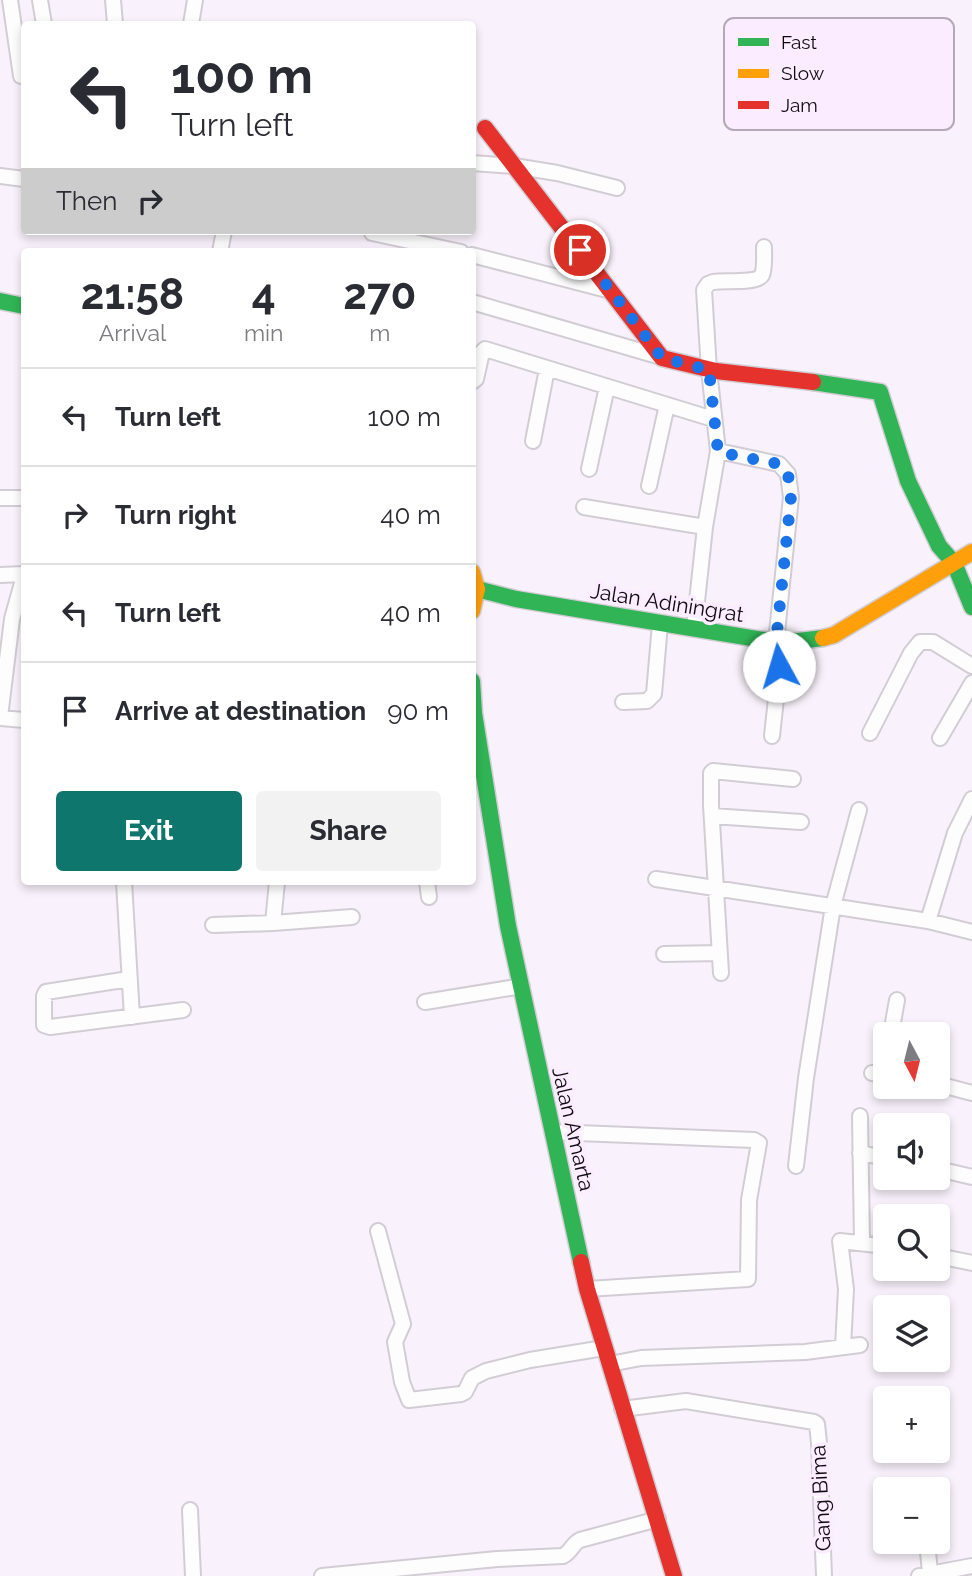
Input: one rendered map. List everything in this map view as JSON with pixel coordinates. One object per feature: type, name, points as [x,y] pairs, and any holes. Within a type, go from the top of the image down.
[{"type":"street","points":[[10,0],[21,76]]},
{"type":"street","points":[[40,0],[44,21]]},
{"type":"street","points":[[113,0],[115,21]]},
{"type":"street","points":[[192,21],[195,0]]},
{"type":"street","points":[[485,128],[662,358]]},
{"type":"street","points":[[476,163],[557,173],[617,188]]},
{"type":"street","points":[[0,176],[21,179]]},
{"type":"street","points":[[381,235],[442,248]]},
{"type":"street","points":[[694,629],[705,527],[718,452],[709,370],[706,287],[713,282],[754,281],[760,278],[763,274],[764,247]]},
{"type":"street","points":[[476,256],[612,291]]},
{"type":"street","points":[[0,301],[21,305]]},
{"type":"street","points":[[476,303],[709,370],[880,392],[908,481],[939,546],[954,564],[972,607]]},
{"type":"street","points":[[476,376],[485,349],[713,419]]},
{"type":"street","points":[[533,441],[547,369]]},
{"type":"street","points":[[589,469],[607,387]]},
{"type":"street","points":[[649,486],[667,405]]},
{"type":"street","points":[[718,452],[779,464],[788,474],[791,497],[772,736]]},
{"type":"street","points":[[0,498],[21,498]]},
{"type":"street","points":[[584,506],[705,527]]},
{"type":"street","name":"Jalan Adiningrat","points":[[476,597],[516,599],[779,642],[822,639],[834,635],[972,552]]},
{"type":"street","points":[[0,575],[21,575]]},
{"type":"street","points":[[21,586],[12,620],[0,717],[21,720]]},
{"type":"street","points":[[623,702],[647,701],[654,694],[660,624]]},
{"type":"street","points":[[870,733],[911,653],[920,642],[933,642],[972,666]]},
{"type":"street","points":[[940,738],[972,683]]},
{"type":"street","name":"Jalan Amarta","points":[[476,726],[506,915],[587,1289],[674,1576]]},
{"type":"street","points":[[721,973],[710,805],[713,771],[793,779]]},
{"type":"street","points":[[476,808],[488,804]]},
{"type":"street","points":[[928,922],[955,833],[970,807]]},
{"type":"street","points":[[796,1166],[806,1078],[833,906],[859,810]]},
{"type":"street","points":[[712,816],[801,822]]},
{"type":"street","points":[[656,879],[833,906],[972,932]]},
{"type":"street","points":[[124,885],[132,1017]]},
{"type":"street","points":[[273,923],[277,885]]},
{"type":"street","points":[[427,885],[429,897]]},
{"type":"street","points":[[213,925],[352,917]]},
{"type":"street","points":[[664,954],[718,953]]},
{"type":"street","points":[[129,979],[47,992],[44,996],[44,1025],[50,1027],[183,1010]]},
{"type":"street","points":[[425,1002],[522,986]]},
{"type":"street","points":[[893,1022],[897,1000]]},
{"type":"street","points":[[950,1087],[972,1093]]},
{"type":"street","points":[[860,1116],[862,1242]]},
{"type":"street","points":[[553,1132],[754,1140],[759,1143],[749,1200],[748,1279],[587,1289]]},
{"type":"street","points":[[860,1153],[873,1156]]},
{"type":"street","points":[[950,1172],[972,1177]]},
{"type":"street","points":[[378,1231],[404,1324],[395,1342],[402,1382],[409,1400],[461,1394],[472,1378],[508,1365],[604,1348]]},
{"type":"street","points":[[843,1347],[846,1289],[840,1241],[873,1244]]},
{"type":"street","points":[[950,1258],[972,1263]]},
{"type":"street","points":[[610,1364],[640,1358],[739,1356],[860,1345]]},
{"type":"street","name":"Gang Bima","points":[[622,1409],[686,1401],[817,1424],[824,1576]]},
{"type":"street","points":[[190,1510],[193,1576]]},
{"type":"street","points":[[322,1576],[497,1559],[563,1556],[580,1540],[658,1519]]},
{"type":"street","points":[[926,1554],[924,1574],[972,1566]]},
{"type":"traffic: fast","points":[[0,301],[21,305]]},
{"type":"traffic: fast","points":[[813,382],[880,392],[908,481],[939,546],[954,563],[972,607]]},
{"type":"traffic: fast","points":[[477,589],[516,599],[782,643],[823,638]]},
{"type":"traffic: fast","points":[[476,726],[508,926],[581,1262]]},
{"type":"traffic: slow","points":[[823,638],[834,635],[972,552]]},
{"type":"traffic: slow","points":[[476,586],[476,593]]},
{"type":"traffic: jam","points":[[485,128],[662,358],[716,371],[813,382]]},
{"type":"traffic: jam","points":[[581,1262],[674,1576]]},
{"type":"route","points":[[580,250],[662,358],[709,370],[718,452],[779,464],[788,474],[791,497],[776,642],[782,643],[779,666]]}]
